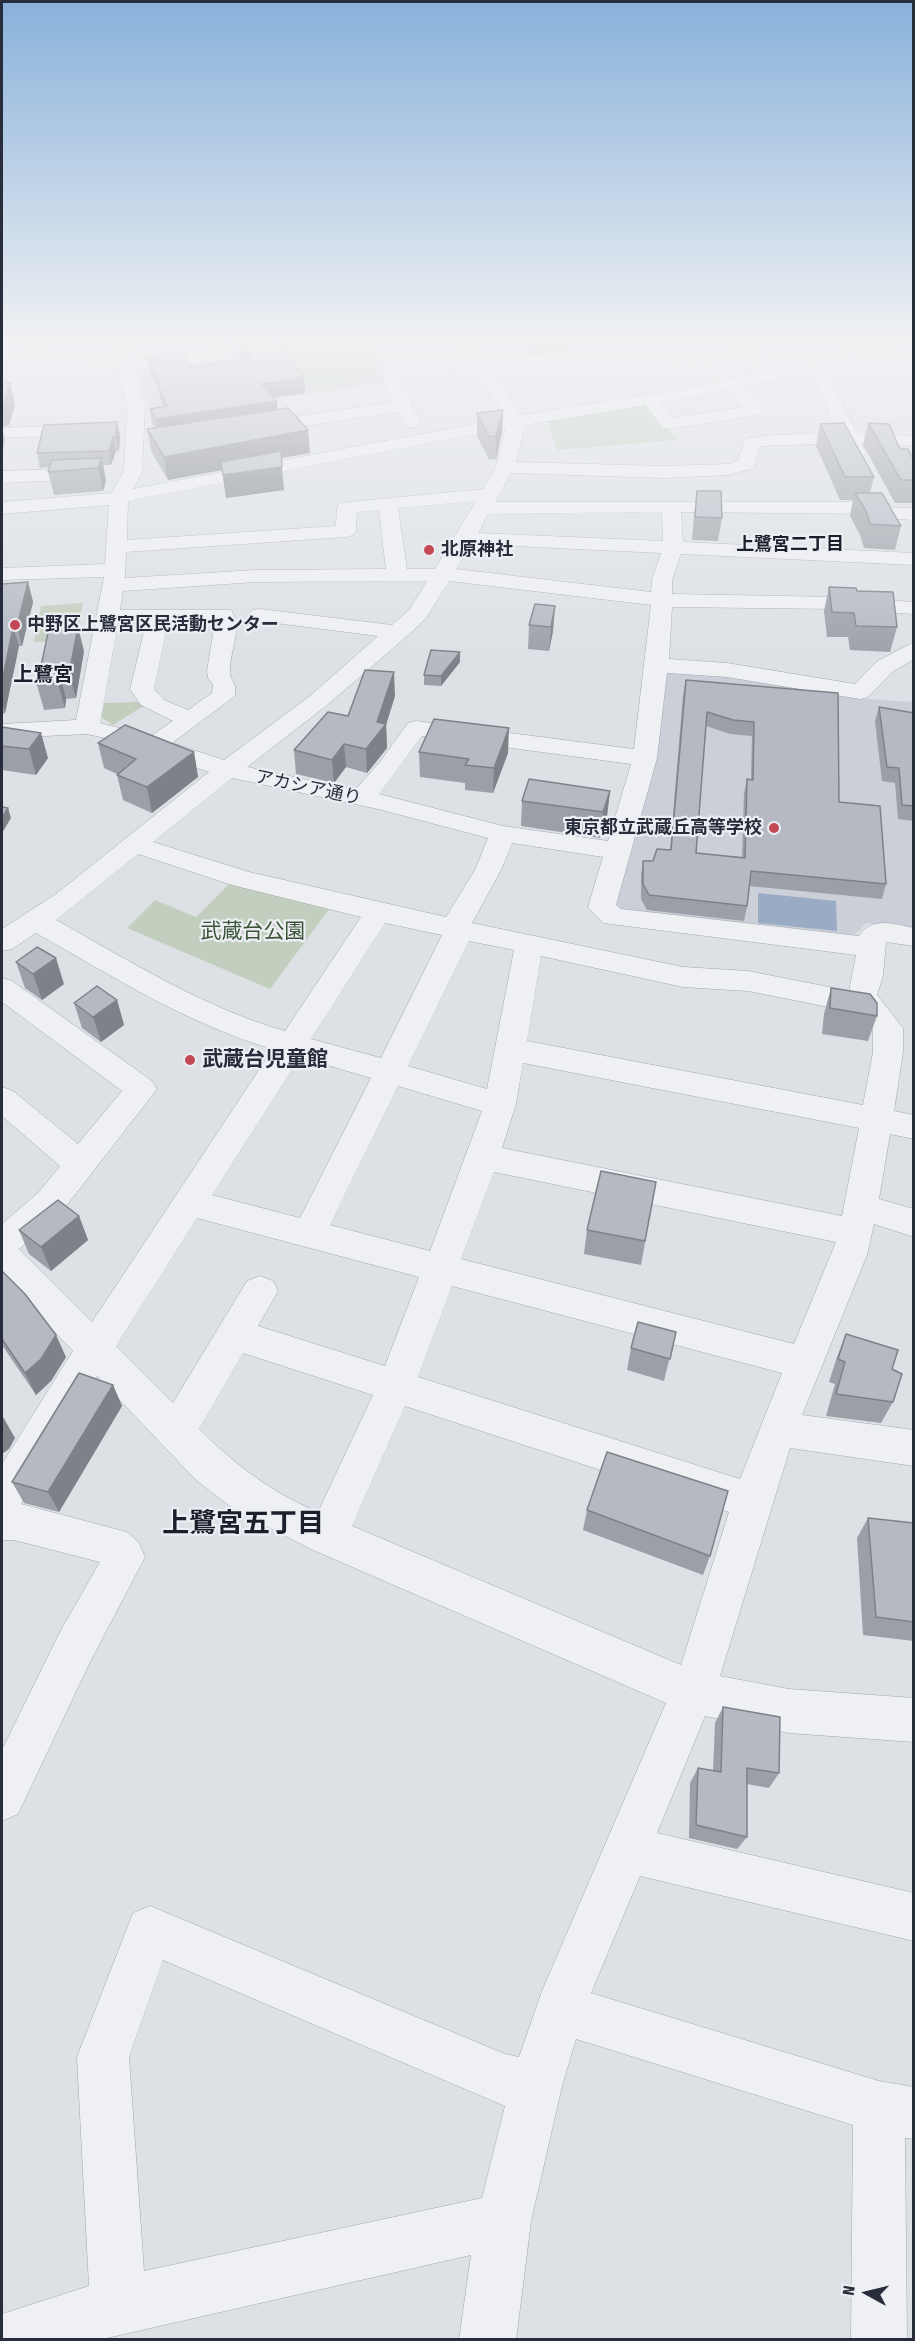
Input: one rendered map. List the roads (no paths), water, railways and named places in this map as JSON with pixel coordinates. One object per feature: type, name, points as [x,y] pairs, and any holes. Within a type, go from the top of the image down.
[{"type":"street","points":[[87,727],[114,578],[119,496],[133,472],[134,448]]},
{"type":"street","points":[[2,508],[48,506],[119,496],[382,448]]},
{"type":"street","points":[[2,942],[37,921],[318,701],[418,613],[444,574],[505,467],[510,448]]},
{"type":"street","points":[[505,467],[664,472],[675,469],[738,470],[747,464],[750,448]]},
{"type":"street","points":[[853,448],[863,468]]},
{"type":"street","points":[[2,477],[133,472]]},
{"type":"street","points":[[873,488],[908,550]]},
{"type":"street","points":[[117,547],[346,531],[347,507],[388,503],[485,501],[885,511],[914,514]]},
{"type":"street","points":[[388,503],[397,575]]},
{"type":"street","points":[[671,506],[673,548],[662,580],[663,600],[645,758],[602,907],[613,917],[870,947]]},
{"type":"street","points":[[465,538],[673,548],[908,550]]},
{"type":"street","points":[[2,574],[114,578],[444,574],[663,600],[838,603],[914,608]]},
{"type":"street","points":[[108,617],[223,615],[226,622],[218,671],[225,690],[223,696],[154,745]]},
{"type":"street","points":[[260,615],[398,632]]},
{"type":"street","points":[[158,617],[142,689],[143,694],[154,704],[190,719]]},
{"type":"street","points":[[262,638],[283,618]]},
{"type":"street","points":[[655,665],[727,670],[860,692],[884,667],[914,649]]},
{"type":"street","name":"アカシア通り","points":[[2,731],[87,727],[124,735],[228,770],[361,799],[503,834],[617,851]]},
{"type":"street","points":[[361,799],[388,768],[416,728],[645,758]]},
{"type":"street","points":[[309,1233],[456,939],[458,921],[488,870],[503,834]]},
{"type":"street","points":[[133,844],[242,879],[378,912],[683,977],[748,981],[869,1005]]},
{"type":"street","points":[[2,1499],[94,1349],[378,912]]},
{"type":"street","points":[[37,921],[120,968],[240,1029],[500,1104]]},
{"type":"street","points":[[487,2340],[504,2221],[536,2086],[560,2009],[693,1692],[722,1607],[753,1501],[804,1363],[846,1266],[858,1220],[888,1052],[888,1028],[862,997],[868,976],[872,938],[882,931],[914,937]]},
{"type":"street","points":[[327,1536],[395,1388],[483,1157],[500,1104],[529,945]]},
{"type":"street","points":[[2,988],[141,1089],[51,1201],[2,1244]]},
{"type":"street","points":[[509,1049],[914,1127]]},
{"type":"street","points":[[2,1099],[81,1164]]},
{"type":"street","points":[[483,1157],[858,1220],[914,1223]]},
{"type":"street","points":[[191,1203],[804,1363]]},
{"type":"street","points":[[2,1254],[210,1467],[249,1497],[327,1536],[693,1692],[789,1711],[914,1720]]},
{"type":"street","points":[[176,1433],[260,1291]]},
{"type":"street","points":[[234,1334],[395,1388],[753,1501]]},
{"type":"street","points":[[780,1429],[914,1448]]},
{"type":"street","points":[[2,1521],[14,1521],[113,1546],[125,1557],[75,1647],[2,1798]]},
{"type":"street","points":[[626,1849],[914,1917]]},
{"type":"street","points":[[118,2306],[103,2057],[150,1930],[505,2080],[536,2086]]},
{"type":"street","points":[[560,2009],[896,2110],[879,2340]]},
{"type":"street","points":[[8,2340],[118,2306],[504,2221]]},
{"type":"water","points":[[758,893],[836,901],[837,931],[758,923]]},
{"type":"place","name":"北原神社","points":[[429,550]]},
{"type":"place","name":"中野区上鷺宮区民活動センター","points":[[15,625]]},
{"type":"place","name":"東京都立武蔵丘高等学校","points":[[774,828]]},
{"type":"place","name":"武蔵台児童館","points":[[190,1060]]},
{"type":"district","name":"上鷺宮二丁目","points":[[790,545]]},
{"type":"district","name":"上鷺宮","points":[[43,675]]},
{"type":"district","name":"上鷺宮五丁目","points":[[243,1524]]},
{"type":"park label","name":"武蔵台公園","points":[[253,932]]}]
